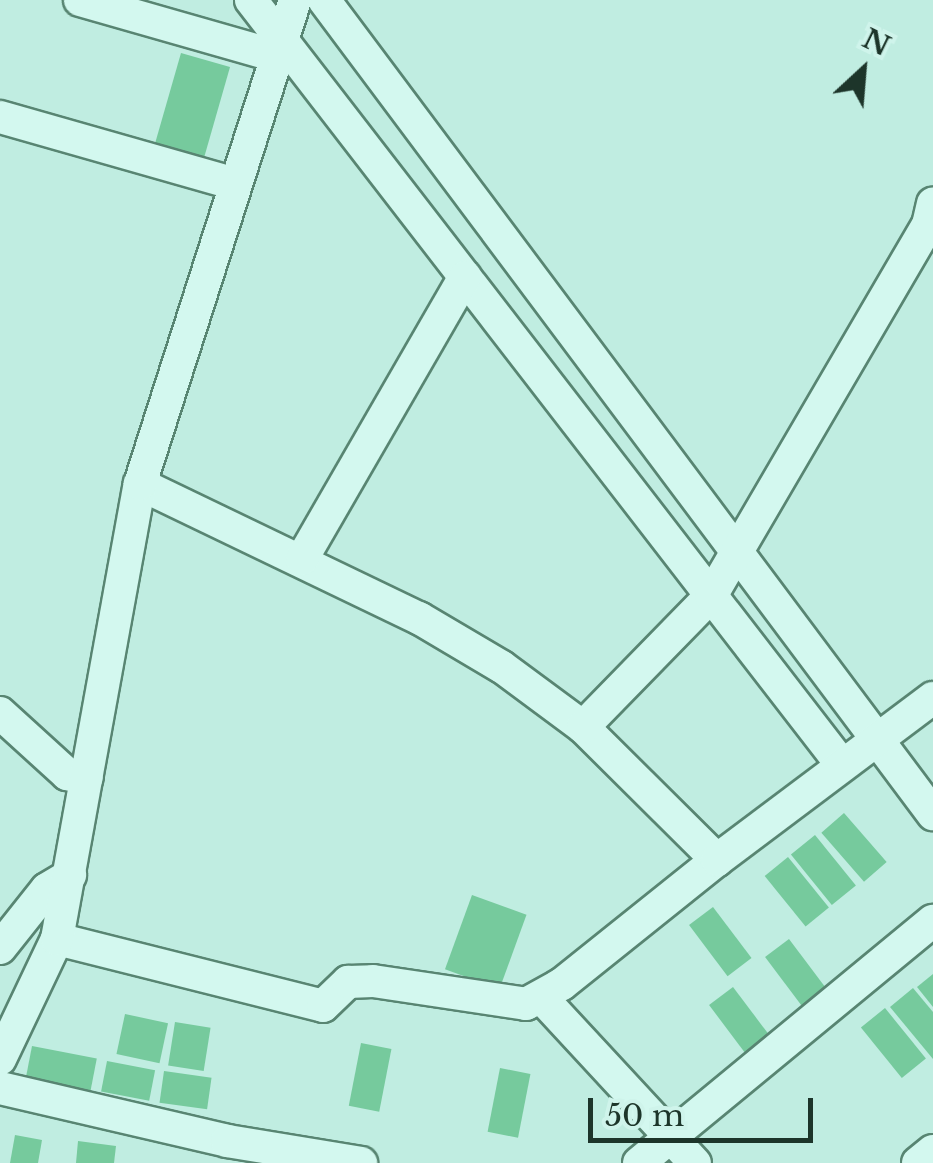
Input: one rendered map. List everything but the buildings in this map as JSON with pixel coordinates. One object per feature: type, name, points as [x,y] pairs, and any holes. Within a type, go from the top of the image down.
[{"type":"street","points":[[80,0],[279,48]]},
{"type":"street","points":[[251,0],[279,48],[465,277],[842,765]]},
{"type":"street","points":[[0,1059],[57,939],[140,484],[294,0]]},
{"type":"street","points":[[324,0],[933,814]]},
{"type":"street","points":[[0,117],[234,184]]},
{"type":"street","points":[[583,727],[711,596],[736,547],[931,219]]},
{"type":"street","points":[[302,559],[465,277]]},
{"type":"street","points":[[140,484],[419,618],[502,667],[583,727],[717,860]]},
{"type":"street","points":[[57,939],[323,1006],[348,982],[526,1004],[542,998],[933,698]]},
{"type":"street","points":[[0,712],[67,774],[88,778]]},
{"type":"street","points":[[0,948],[47,889],[70,874]]},
{"type":"street","points":[[639,1163],[933,921]]},
{"type":"street","points":[[542,998],[674,1135],[696,1163]]},
{"type":"street","points":[[0,1088],[220,1152],[362,1163]]},
{"type":"street","points":[[918,1163],[933,1151]]}]
